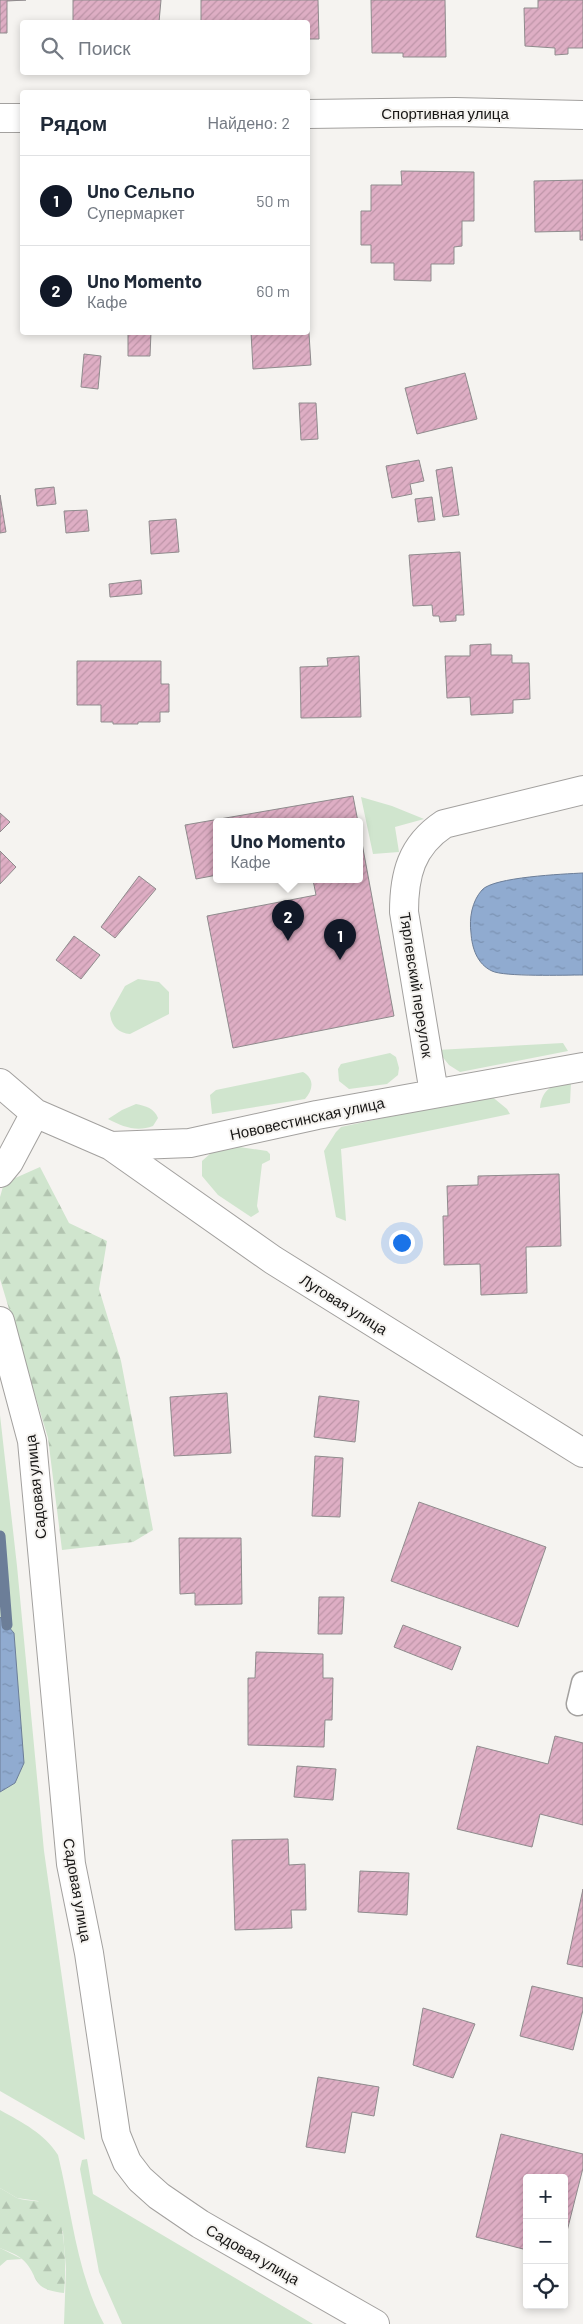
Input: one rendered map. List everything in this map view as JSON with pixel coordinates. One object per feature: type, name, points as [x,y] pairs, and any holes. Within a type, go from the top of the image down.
[{"type":"street","name":"Спортивная улица","points":[[310,114],[455,112],[583,114]]},
{"type":"street","points":[[0,118],[20,118]]},
{"type":"street","name":"Тярлевский переулок","points":[[434,1093],[404,912],[404,893],[408,871],[415,854],[428,834],[444,824],[583,790]]},
{"type":"street","name":"Нововестинская улица","points":[[35,1113],[111,1146],[190,1142],[434,1093],[583,1066]]},
{"type":"street","points":[[0,1084],[35,1113],[9,1162],[0,1174]]},
{"type":"street","name":"Луговая улица","points":[[111,1146],[273,1260],[583,1453]]},
{"type":"street","name":"Садовая улица","points":[[0,1321],[32,1441],[70,1864],[89,1953],[116,2135],[120,2150],[140,2179],[159,2196],[200,2224],[375,2324]]},
{"type":"green space","points":[[361,797],[392,806],[424,819],[395,827],[399,852],[373,854]]},
{"type":"green space","points":[[138,979],[159,982],[169,992],[169,1014],[130,1034],[116,1028],[110,1013],[125,986]]},
{"type":"green space","points":[[563,1043],[568,1051],[460,1072],[449,1065],[437,1050]]},
{"type":"green space","points":[[390,1053],[396,1057],[399,1068],[398,1075],[387,1084],[349,1089],[339,1081],[338,1069],[341,1064]]},
{"type":"green space","points":[[303,1072],[310,1078],[312,1085],[305,1099],[212,1114],[210,1095],[216,1090]]},
{"type":"green space","points":[[571,1082],[570,1103],[540,1108],[543,1096],[549,1089],[558,1084]]},
{"type":"green space","points":[[490,1095],[507,1109],[510,1114],[341,1149],[346,1221],[336,1217],[324,1151],[341,1127]]},
{"type":"green space","points":[[136,1104],[154,1112],[158,1118],[153,1126],[136,1129],[108,1119],[122,1110]]},
{"type":"green space","points":[[233,1146],[267,1151],[270,1154],[270,1160],[262,1164],[257,1206],[259,1212],[251,1217],[218,1195],[202,1176],[202,1161],[211,1153]]},
{"type":"green space","points":[[40,1167],[69,1223],[107,1241],[99,1289],[121,1361],[153,1530],[133,1542],[62,1550],[48,1438],[0,1279],[0,1197],[4,1183]]},
{"type":"green space","points":[[0,1415],[17,1566],[44,1851],[85,2140],[0,2091],[0,1792],[15,1783],[7,1625],[0,1617]]},
{"type":"green space","points":[[0,2110],[40,2135],[58,2155],[81,2262],[87,2283],[104,2324],[64,2324],[66,2269],[63,2232],[38,2201],[17,2198],[0,2188]]},
{"type":"green space","points":[[87,2159],[93,2194],[313,2324],[122,2324],[99,2272],[80,2169],[82,2160]]},
{"type":"green space","points":[[0,2188],[17,2198],[47,2204],[56,2213],[63,2234],[64,2293],[53,2291],[40,2285],[28,2265],[22,2259],[0,2248]]},
{"type":"green space","points":[[0,2248],[22,2259],[7,2260],[0,2266]]},
{"type":"water","points":[[583,873],[583,975],[499,973],[487,968],[479,960],[474,950],[470,927],[474,904],[482,890],[500,882],[514,879]]},
{"type":"water","points":[[0,1617],[14,1633],[24,1763],[15,1783],[0,1792]]},
{"type":"building","points":[[0,0],[26,0],[7,1],[7,33],[0,33]]},
{"type":"building","points":[[73,0],[161,0],[159,20],[73,20]]},
{"type":"building","points":[[201,0],[318,0],[319,39],[310,39],[310,20],[201,20]]},
{"type":"building","points":[[371,0],[445,0],[446,57],[403,57],[403,53],[372,53]]},
{"type":"building","points":[[538,0],[583,0],[583,48],[568,48],[568,54],[555,55],[555,48],[525,46],[524,8],[538,8]]},
{"type":"building","points":[[401,171],[474,172],[474,221],[462,221],[462,246],[454,247],[454,264],[431,264],[431,281],[394,280],[394,263],[371,263],[371,245],[361,245],[361,211],[371,211],[371,185],[402,185]]},
{"type":"building","points":[[583,180],[583,240],[580,240],[580,231],[535,232],[534,181]]},
{"type":"building","points":[[128,335],[151,335],[150,356],[128,356]]},
{"type":"building","points":[[251,335],[309,335],[311,365],[253,369]]},
{"type":"building","points":[[84,354],[101,356],[98,389],[81,387]]},
{"type":"building","points":[[465,373],[477,419],[417,434],[405,388]]},
{"type":"building","points":[[299,403],[316,403],[318,439],[301,440]]},
{"type":"building","points":[[419,460],[424,481],[410,484],[412,494],[392,498],[386,466]]},
{"type":"building","points":[[452,467],[459,515],[443,517],[436,470]]},
{"type":"building","points":[[54,487],[56,504],[37,506],[35,489]]},
{"type":"building","points":[[0,495],[6,532],[0,533]]},
{"type":"building","points":[[432,497],[435,520],[418,522],[415,499]]},
{"type":"building","points":[[87,510],[89,531],[66,533],[64,511]]},
{"type":"building","points":[[176,519],[179,552],[151,554],[149,521]]},
{"type":"building","points":[[460,552],[464,615],[456,615],[456,621],[440,622],[439,616],[433,616],[432,605],[413,606],[409,555]]},
{"type":"building","points":[[141,580],[142,594],[110,597],[109,584]]},
{"type":"building","points":[[491,644],[491,655],[512,655],[512,663],[529,663],[530,699],[513,700],[513,713],[471,715],[470,697],[447,698],[445,656],[470,656],[470,645]]},
{"type":"building","points":[[359,656],[361,717],[301,718],[300,667],[328,666],[327,658]]},
{"type":"building","points":[[77,661],[161,661],[161,684],[169,684],[169,712],[160,712],[160,722],[113,724],[113,722],[101,722],[101,705],[77,705]]},
{"type":"building","points":[[353,796],[357,818],[226,818]]},
{"type":"building","points":[[0,813],[10,822],[0,832]]},
{"type":"building","points":[[213,820],[213,876],[196,879],[185,825]]},
{"type":"building","points":[[363,849],[394,1016],[233,1048],[207,916],[316,895],[314,883],[363,883]]},
{"type":"building","points":[[0,851],[16,867],[0,884]]},
{"type":"building","points":[[139,876],[156,889],[115,938],[101,927]]},
{"type":"building","points":[[74,936],[100,955],[81,979],[56,960]]},
{"type":"building","points":[[559,1174],[561,1246],[526,1247],[527,1293],[481,1295],[480,1264],[444,1265],[443,1216],[448,1216],[447,1186],[478,1185],[478,1176]]},
{"type":"building","points":[[227,1393],[231,1453],[174,1456],[170,1397]]},
{"type":"building","points":[[319,1396],[359,1401],[355,1442],[314,1437]]},
{"type":"building","points":[[315,1456],[343,1458],[340,1517],[312,1516]]},
{"type":"building","points":[[419,1502],[546,1547],[518,1627],[391,1581]]},
{"type":"building","points":[[179,1538],[241,1538],[242,1604],[195,1605],[195,1593],[180,1594]]},
{"type":"building","points":[[319,1597],[344,1597],[342,1634],[318,1634]]},
{"type":"building","points":[[403,1625],[461,1647],[452,1670],[394,1647]]},
{"type":"building","points":[[256,1652],[323,1654],[323,1678],[333,1678],[332,1720],[325,1720],[324,1747],[248,1745],[248,1678],[255,1678]]},
{"type":"building","points":[[555,1736],[583,1743],[583,1825],[540,1814],[532,1847],[457,1829],[477,1746],[548,1764]]},
{"type":"building","points":[[297,1766],[336,1769],[333,1800],[294,1797]]},
{"type":"building","points":[[288,1839],[289,1865],[305,1864],[306,1910],[291,1910],[292,1928],[235,1930],[232,1840]]},
{"type":"building","points":[[360,1871],[409,1873],[407,1915],[358,1912]]},
{"type":"building","points":[[583,1889],[583,1967],[567,1964]]},
{"type":"building","points":[[532,1986],[583,1998],[583,2010],[573,2050],[520,2036]]},
{"type":"building","points":[[423,2008],[475,2024],[453,2078],[413,2065]]},
{"type":"building","points":[[318,2077],[379,2087],[374,2116],[352,2112],[345,2153],[306,2147]]},
{"type":"building","points":[[501,2134],[583,2154],[583,2168],[568,2227],[568,2174],[523,2174],[523,2249],[476,2237]]},
{"type":"waterway","points":[[0,1536],[7,1625]]},
{"type":"place","name":"Uno Momento","points":[[288,941]]},
{"type":"place","name":"Uno Сельпо","points":[[340,960]]}]
